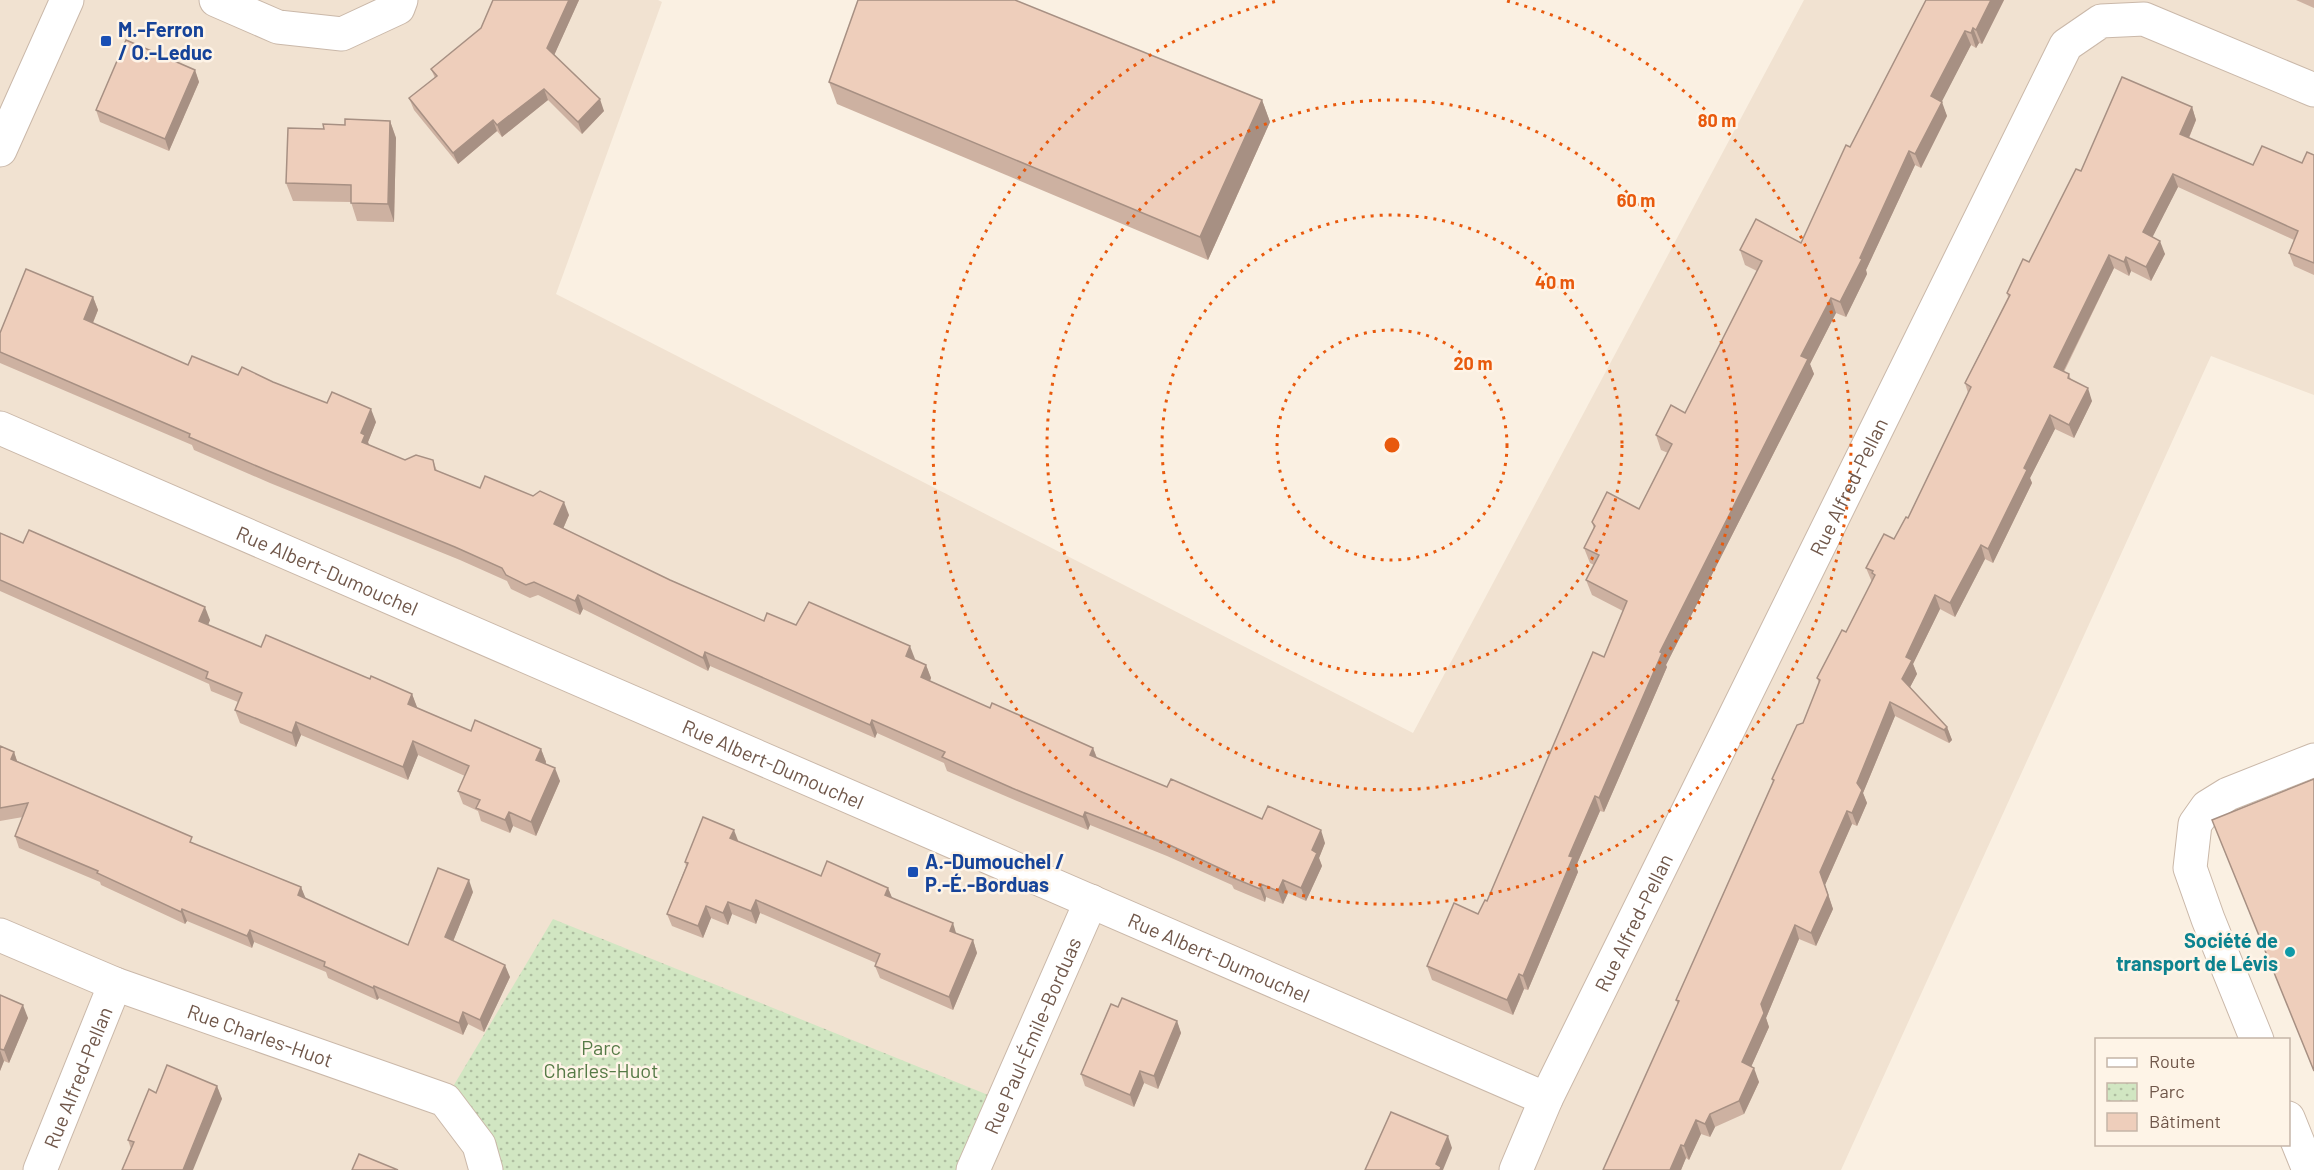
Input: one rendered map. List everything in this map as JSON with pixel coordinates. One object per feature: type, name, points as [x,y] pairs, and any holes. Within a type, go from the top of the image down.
[{"type":"street","points":[[0,150],[67,0]]},
{"type":"street","points":[[216,0],[278,27],[342,34],[398,8],[401,0]]},
{"type":"street","name":"Rue Alfred-Pellan","points":[[1516,1170],[1546,1099],[2066,45],[2101,21],[2144,19],[2314,90]]},
{"type":"street","name":"Rue Albert-Dumouchel","points":[[0,428],[1546,1099]]},
{"type":"street","points":[[2256,1038],[2190,868],[2195,824],[2207,807],[2228,794],[2314,760]]},
{"type":"street","name":"Rue Paul-Émile-Borduas","points":[[973,1170],[1092,901]]},
{"type":"street","name":"Rue Charles-Huot","points":[[0,935],[114,984],[445,1100],[479,1145],[486,1170]]},
{"type":"street","name":"Rue Alfred-Pellan","points":[[40,1170],[114,984]]},
{"type":"street","points":[[2290,1121],[2309,1170]]},
{"type":"shaded area","points":[[0,0],[658,0],[662,2],[556,294],[1413,733],[1804,0],[2314,0],[2314,395],[2211,356],[1841,1170],[0,1170]]},
{"type":"green space","name":"Parc Charles-Huot","points":[[553,919],[1003,1101],[973,1170],[486,1170],[445,1100]]},
{"type":"building","points":[[493,0],[569,0],[547,48],[600,99],[578,122],[544,89],[497,125],[493,120],[453,153],[409,98],[437,76],[431,69],[481,28]]},
{"type":"building","points":[[858,0],[1015,0],[1262,100],[1200,237],[829,82]]},
{"type":"building","points":[[1926,0],[1991,0],[1976,30],[1973,28],[1971,33],[1965,31],[1931,96],[1942,102],[1915,154],[1909,151],[1860,258],[1862,259],[1840,302],[1831,298],[1801,356],[1808,359],[1660,652],[1662,653],[1599,798],[1595,796],[1569,856],[1573,857],[1523,976],[1519,974],[1507,1000],[1427,966],[1454,903],[1478,914],[1485,900],[1487,901],[1593,652],[1604,657],[1627,601],[1586,580],[1599,555],[1584,548],[1595,526],[1592,522],[1607,492],[1639,509],[1672,444],[1656,435],[1671,405],[1685,413],[1762,261],[1740,250],[1756,219],[1801,243],[1846,145],[1850,147]]},
{"type":"building","points":[[126,40],[195,70],[165,139],[96,110]]},
{"type":"building","points":[[2122,77],[2192,107],[2180,134],[2253,165],[2262,146],[2302,163],[2307,152],[2314,155],[2314,263],[2289,253],[2298,231],[2173,174],[2143,232],[2160,241],[2146,267],[2126,257],[2124,262],[2109,255],[2054,367],[2069,374],[2068,378],[2088,388],[2069,425],[2050,415],[2024,468],[2027,470],[1988,549],[1981,545],[1950,603],[1935,595],[1906,657],[1912,660],[1902,679],[1947,727],[1944,730],[1890,702],[1857,783],[1862,790],[1852,813],[1847,811],[1820,872],[1828,895],[1811,933],[1795,925],[1761,1004],[1764,1013],[1742,1062],[1754,1068],[1739,1101],[1710,1114],[1705,1124],[1696,1120],[1670,1170],[1603,1170],[1679,1001],[1676,1000],[1774,780],[1772,779],[1797,725],[1803,723],[1820,680],[1817,678],[1842,630],[1846,632],[1875,575],[1873,571],[1866,568],[1884,534],[1894,539],[1906,517],[1908,518],[1971,387],[1965,383],[2010,295],[2007,293],[2023,259],[2029,262],[2076,169],[2081,171]]},
{"type":"building","points":[[345,119],[390,121],[388,204],[351,203],[351,185],[286,183],[288,128],[324,129],[323,124],[345,125]]},
{"type":"building","points":[[26,269],[93,297],[84,319],[188,365],[192,356],[238,375],[242,367],[327,403],[332,392],[371,409],[361,433],[365,435],[362,442],[405,460],[416,455],[433,460],[435,470],[480,488],[485,476],[533,496],[540,491],[564,502],[554,524],[670,580],[764,621],[767,613],[796,625],[809,602],[910,646],[906,656],[926,665],[921,677],[990,708],[992,703],[1093,748],[1090,755],[1167,787],[1171,779],[1262,819],[1268,806],[1321,830],[1312,850],[1317,853],[1301,888],[1283,880],[1278,891],[1261,884],[1260,889],[1229,876],[1230,873],[1163,842],[1085,812],[1083,817],[1012,788],[942,757],[945,752],[872,720],[870,725],[705,652],[703,658],[578,595],[575,601],[534,582],[526,585],[506,575],[502,568],[455,547],[189,437],[190,434],[0,352],[0,333]]},
{"type":"building","points":[[29,530],[205,607],[199,621],[261,647],[266,635],[370,679],[371,676],[412,694],[408,704],[471,731],[475,720],[541,749],[536,760],[555,768],[531,822],[509,812],[505,820],[476,808],[480,800],[458,791],[469,766],[413,741],[403,767],[296,722],[292,733],[235,710],[242,693],[206,678],[208,672],[0,580],[0,533],[23,543]]},
{"type":"building","points":[[0,746],[14,752],[11,759],[192,837],[190,842],[301,887],[298,895],[408,945],[438,868],[469,880],[445,937],[505,965],[480,1020],[463,1012],[459,1023],[374,986],[373,988],[324,966],[325,962],[250,930],[247,936],[182,909],[181,912],[97,873],[98,871],[15,836],[28,803],[0,808]]},
{"type":"building","name":"Société de transport de Lévis","points":[[2314,779],[2314,1071],[2212,820]]},
{"type":"building","points":[[703,817],[734,830],[730,838],[821,876],[827,861],[888,888],[885,895],[953,923],[950,931],[973,940],[949,997],[875,966],[880,954],[756,900],[751,911],[728,902],[723,913],[706,906],[698,926],[667,914],[688,863],[685,862]]},
{"type":"building","points":[[0,995],[23,1005],[4,1050],[0,1049]]},
{"type":"building","points":[[1122,998],[1177,1021],[1154,1076],[1140,1071],[1130,1095],[1081,1074],[1111,1004],[1118,1007]]},
{"type":"building","points":[[167,1065],[217,1086],[183,1170],[122,1170],[134,1142],[128,1140],[149,1089],[156,1093]]},
{"type":"building","points":[[1391,1112],[1448,1136],[1436,1164],[1441,1167],[1440,1170],[1365,1170]]},
{"type":"building","points":[[359,1154],[398,1170],[352,1170]]},
{"type":"place","name":"M.-Ferron / O.-Leduc","points":[[106,41]]},
{"type":"place","name":"A.-Dumouchel / P.-É.-Borduas","points":[[913,872]]},
{"type":"place","name":"Société de transport de Lévis","points":[[2290,952]]}]
